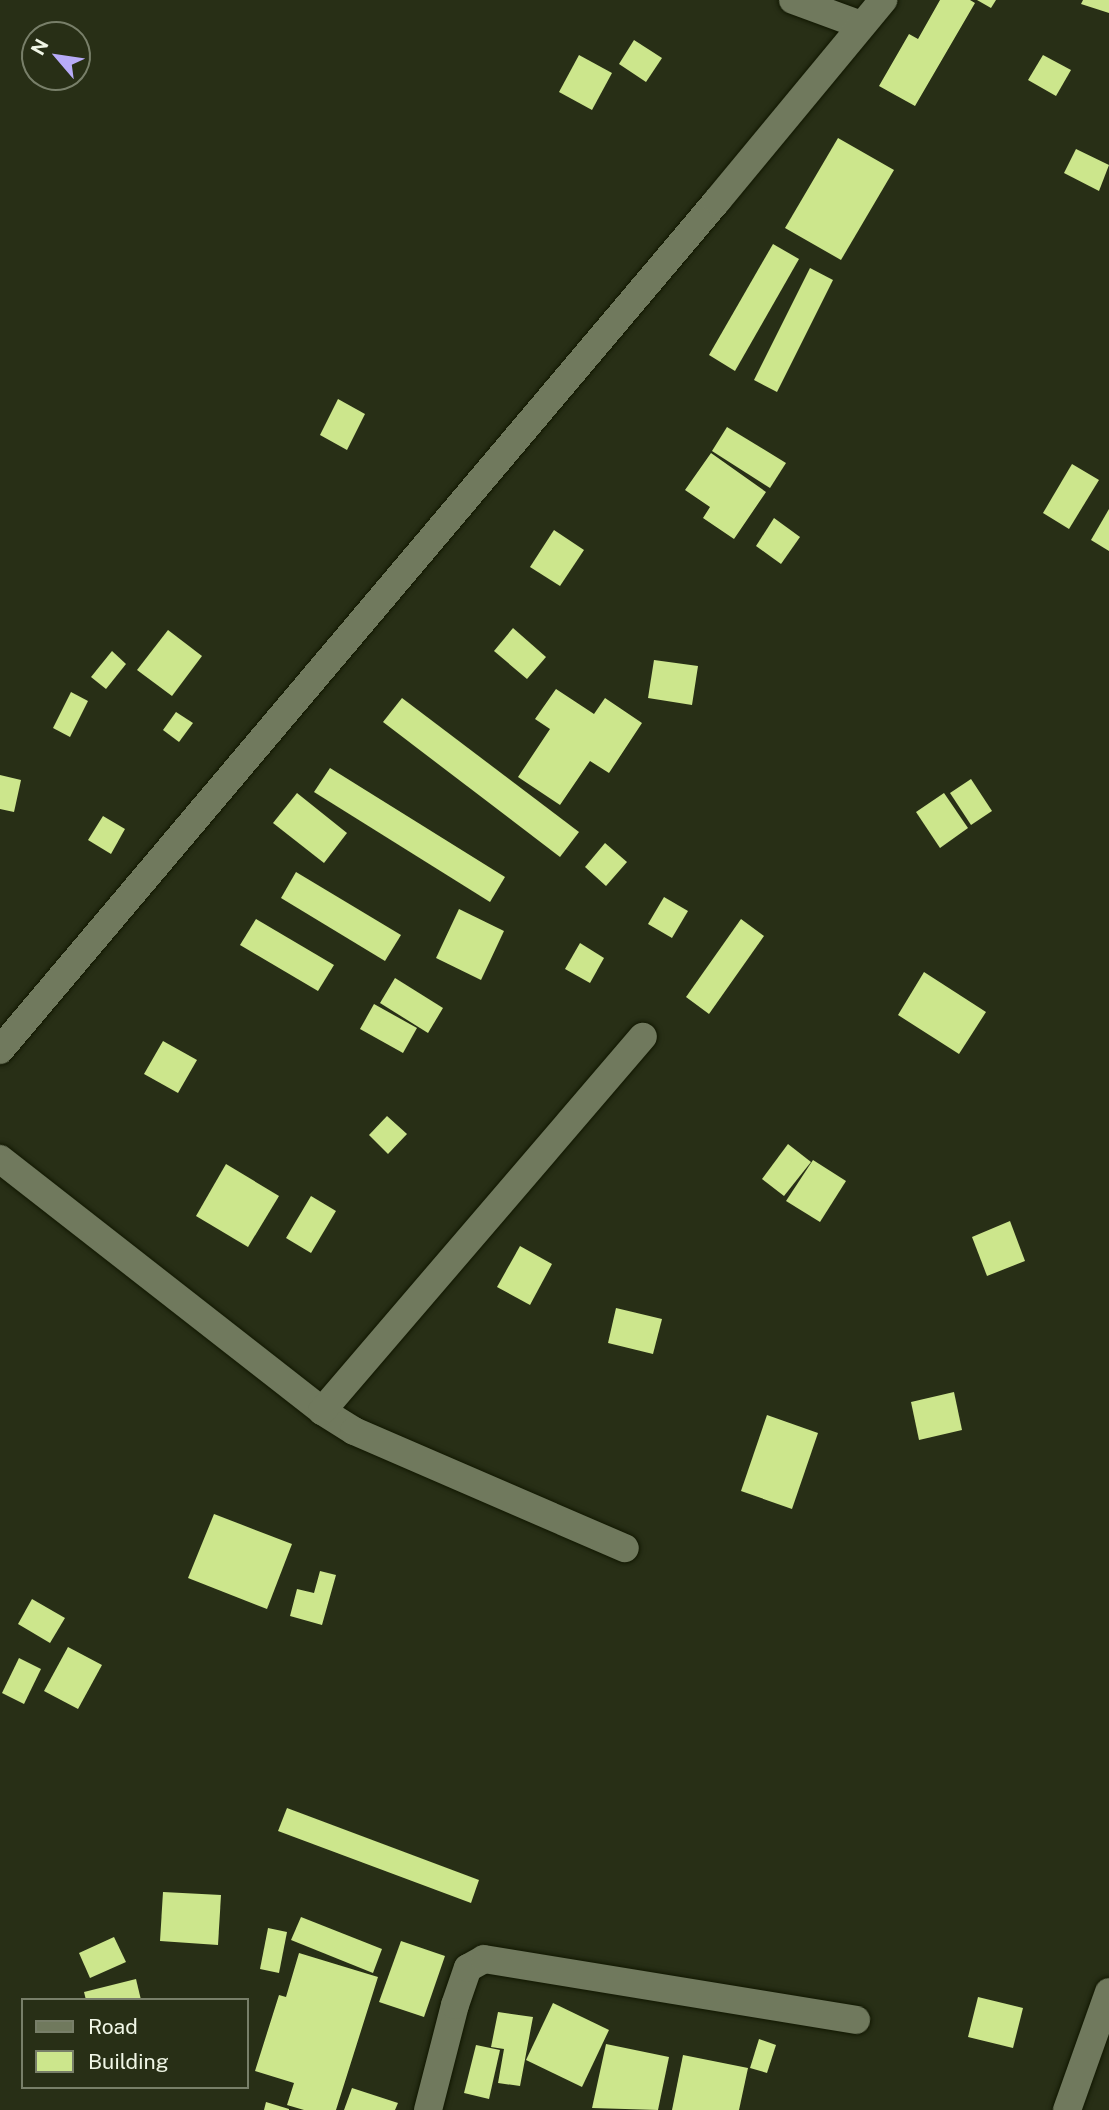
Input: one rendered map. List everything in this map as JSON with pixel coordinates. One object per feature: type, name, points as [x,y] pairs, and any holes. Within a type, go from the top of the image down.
[{"type":"street","points":[[793,0],[861,25]]},
{"type":"street","points":[[0,1050],[708,212],[883,0]]},
{"type":"street","points":[[322,1411],[643,1037]]},
{"type":"street","points":[[0,1159],[322,1411],[354,1431],[625,1548]]},
{"type":"street","points":[[428,2110],[455,2005],[468,1968],[484,1959],[856,2020]]},
{"type":"street","points":[[1067,2110],[1109,1992]]},
{"type":"building","points":[[940,0],[970,0],[975,3],[915,106],[879,86],[909,34],[918,39]]},
{"type":"building","points":[[977,0],[996,0],[991,8]]},
{"type":"building","points":[[1083,0],[1109,0],[1109,13],[1081,4]]},
{"type":"building","points":[[634,40],[662,58],[646,82],[619,64]]},
{"type":"building","points":[[579,55],[612,73],[592,110],[559,92]]},
{"type":"building","points":[[1043,55],[1071,70],[1056,96],[1028,80]]},
{"type":"building","points":[[838,138],[894,170],[841,260],[785,228]]},
{"type":"building","points":[[1076,149],[1109,165],[1099,191],[1064,173]]},
{"type":"building","points":[[773,244],[799,259],[735,371],[709,355]]},
{"type":"building","points":[[810,268],[833,280],[777,392],[754,380]]},
{"type":"building","points":[[338,399],[365,414],[347,450],[320,435]]},
{"type":"building","points":[[727,427],[786,463],[770,488],[712,451]]},
{"type":"building","points":[[711,453],[766,492],[734,539],[703,518],[710,507],[685,490]]},
{"type":"building","points":[[1072,464],[1099,480],[1069,529],[1043,513]]},
{"type":"building","points":[[1109,509],[1109,551],[1091,540]]},
{"type":"building","points":[[774,518],[800,537],[781,564],[756,546]]},
{"type":"building","points":[[554,530],[584,550],[560,586],[530,567]]},
{"type":"building","points":[[513,628],[546,657],[527,679],[494,651]]},
{"type":"building","points":[[168,630],[202,656],[172,696],[137,670]]},
{"type":"building","points":[[112,651],[126,664],[106,689],[91,677]]},
{"type":"building","points":[[654,660],[698,666],[692,705],[648,698]]},
{"type":"building","points":[[556,689],[594,714],[605,698],[642,723],[609,773],[590,761],[560,805],[518,777],[550,729],[535,719]]},
{"type":"building","points":[[71,692],[88,701],[70,737],[53,728]]},
{"type":"building","points":[[402,698],[579,832],[560,857],[383,722]]},
{"type":"building","points":[[176,712],[193,723],[179,742],[163,730]]},
{"type":"building","points":[[330,768],[505,877],[490,902],[314,792]]},
{"type":"building","points":[[0,775],[21,780],[14,812],[0,809]]},
{"type":"building","points":[[971,779],[992,811],[971,825],[950,793]]},
{"type":"building","points":[[297,793],[347,833],[324,863],[273,823]]},
{"type":"building","points":[[944,793],[968,828],[940,848],[916,812]]},
{"type":"building","points":[[103,816],[125,829],[111,854],[88,840]]},
{"type":"building","points":[[605,843],[627,862],[606,886],[585,867]]},
{"type":"building","points":[[296,872],[401,935],[385,961],[281,898]]},
{"type":"building","points":[[664,897],[688,911],[672,938],[648,924]]},
{"type":"building","points":[[459,909],[504,931],[481,980],[436,958]]},
{"type":"building","points":[[256,919],[334,965],[318,991],[240,945]]},
{"type":"building","points":[[741,919],[764,936],[709,1014],[686,997]]},
{"type":"building","points":[[580,943],[604,958],[590,983],[565,969]]},
{"type":"building","points":[[924,972],[986,1012],[959,1054],[898,1015]]},
{"type":"building","points":[[395,978],[443,1008],[428,1033],[380,1003]]},
{"type":"building","points":[[374,1004],[417,1028],[403,1053],[360,1029]]},
{"type":"building","points":[[163,1041],[197,1060],[178,1093],[144,1074]]},
{"type":"building","points":[[387,1116],[407,1134],[388,1154],[369,1135]]},
{"type":"building","points":[[788,1144],[811,1162],[784,1196],[762,1179]]},
{"type":"building","points":[[813,1160],[846,1181],[820,1222],[786,1201]]},
{"type":"building","points":[[226,1164],[279,1196],[248,1247],[196,1216]]},
{"type":"building","points":[[311,1196],[336,1211],[311,1253],[286,1238]]},
{"type":"building","points":[[1010,1221],[1025,1261],[987,1276],[972,1237]]},
{"type":"building","points":[[520,1246],[552,1264],[530,1305],[497,1287]]},
{"type":"building","points":[[616,1308],[662,1319],[653,1354],[608,1343]]},
{"type":"building","points":[[954,1392],[962,1430],[919,1440],[911,1402]]},
{"type":"building","points":[[767,1415],[818,1433],[792,1509],[741,1491]]},
{"type":"building","points":[[214,1514],[292,1544],[267,1609],[188,1578]]},
{"type":"building","points":[[320,1571],[336,1575],[322,1625],[290,1616],[297,1589],[314,1593]]},
{"type":"building","points":[[32,1599],[65,1618],[50,1643],[18,1624]]},
{"type":"building","points":[[68,1647],[102,1665],[78,1709],[44,1691]]},
{"type":"building","points":[[19,1658],[41,1669],[24,1704],[2,1693]]},
{"type":"building","points":[[287,1808],[479,1880],[471,1903],[278,1831]]},
{"type":"building","points":[[163,1892],[221,1895],[218,1945],[160,1941]]},
{"type":"building","points":[[301,1917],[382,1949],[373,1973],[291,1940]]},
{"type":"building","points":[[268,1928],[287,1932],[279,1973],[260,1969]]},
{"type":"building","points":[[114,1937],[126,1962],[90,1978],[79,1953]]},
{"type":"building","points":[[401,1941],[445,1956],[424,2017],[379,2002]]},
{"type":"building","points":[[299,1953],[378,1977],[336,2110],[304,2110],[287,2105],[294,2083],[255,2071],[279,1995],[286,1997]]},
{"type":"building","points":[[136,1979],[141,1998],[86,1998],[84,1992]]},
{"type":"building","points":[[978,1997],[1023,2008],[1013,2048],[968,2037]]},
{"type":"building","points":[[553,2003],[609,2030],[582,2087],[526,2060]]},
{"type":"building","points":[[498,2012],[533,2017],[520,2086],[498,2083],[504,2049],[491,2047]]},
{"type":"building","points":[[759,2039],[776,2045],[767,2073],[750,2068]]},
{"type":"building","points":[[606,2044],[669,2057],[658,2110],[592,2108]]},
{"type":"building","points":[[476,2045],[500,2050],[489,2099],[464,2093]]},
{"type":"building","points":[[683,2055],[748,2068],[739,2110],[672,2110]]},
{"type":"building","points":[[352,2088],[398,2103],[395,2110],[344,2110]]},
{"type":"building","points":[[266,2102],[289,2109],[289,2110],[264,2110]]}]
